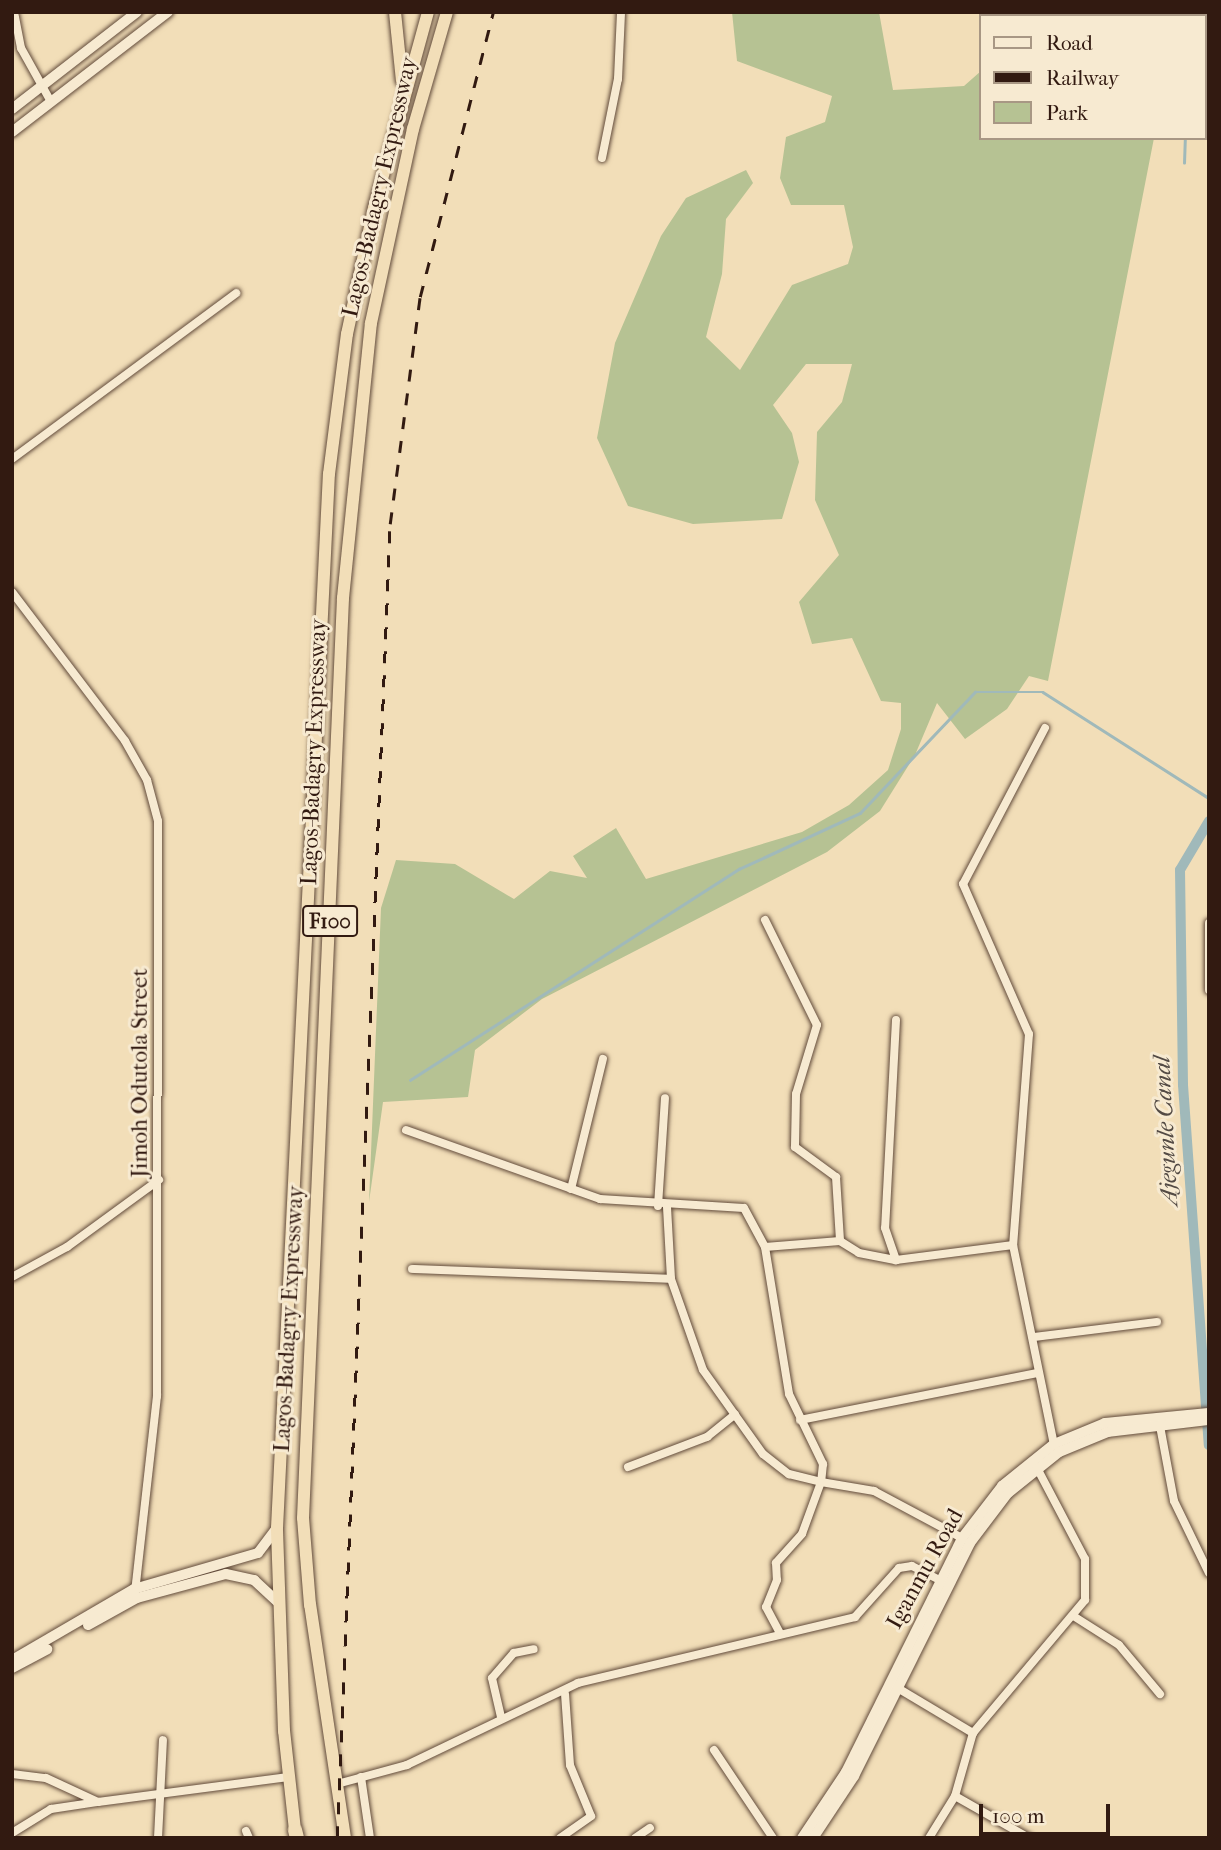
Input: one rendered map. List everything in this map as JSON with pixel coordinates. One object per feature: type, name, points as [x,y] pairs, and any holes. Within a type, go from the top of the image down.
[{"type":"highway","points":[[396,12],[403,90]]},
{"type":"highway","name":"Lagos-Badagry Expressway","points":[[296,1834],[288,1777],[277,1528],[329,474],[348,334],[403,90],[428,12]]},
{"type":"highway","name":"Lagos-Badagry Expressway","points":[[345,1838],[303,1518],[343,598],[371,323],[413,129],[447,12]]},
{"type":"main road","name":"Iganmu Road","points":[[802,1838],[846,1772],[944,1582],[995,1507],[1037,1468],[1108,1432],[1160,1426],[1172,1420],[1209,1413]]},
{"type":"main road","name":"Iganmu Road","points":[[813,1838],[854,1776],[962,1538],[1002,1486],[1054,1444],[1105,1423],[1209,1420]]},
{"type":"main road","points":[[12,1660],[135,1593],[258,1553],[277,1528]]},
{"type":"main road","points":[[12,1668],[135,1593],[234,1574],[254,1580],[279,1602]]},
{"type":"street","points":[[14,12],[21,48],[50,100]]},
{"type":"street","points":[[12,109],[137,12]]},
{"type":"street","points":[[12,132],[50,100],[168,12]]},
{"type":"street","points":[[602,158],[618,79],[621,12]]},
{"type":"street","points":[[12,460],[236,293]]},
{"type":"street","name":"Jimoh Odutola Street","points":[[12,592],[125,741],[154,802],[159,1180],[155,1418],[135,1593]]},
{"type":"street","points":[[1045,728],[963,884],[1029,1034],[1013,1245],[1054,1444]]},
{"type":"street","points":[[765,920],[817,1025],[796,1094],[795,1147],[836,1177],[840,1241]]},
{"type":"street","points":[[1209,923],[1209,990]]},
{"type":"street","points":[[895,1020],[886,1228],[896,1260]]},
{"type":"street","points":[[571,1189],[603,1059]]},
{"type":"street","points":[[665,1098],[662,1206],[671,1279],[695,1354],[734,1414],[770,1460],[800,1479],[874,1491],[962,1538]]},
{"type":"street","points":[[406,1130],[571,1189],[662,1206],[744,1208],[765,1247],[789,1394],[823,1464],[821,1482],[802,1534],[776,1563],[777,1580],[766,1607],[780,1633]]},
{"type":"street","points":[[12,1277],[67,1247],[159,1180]]},
{"type":"street","points":[[765,1247],[840,1241],[859,1253],[896,1260],[1013,1245]]},
{"type":"street","points":[[412,1269],[671,1279]]},
{"type":"street","points":[[1034,1337],[1157,1322]]},
{"type":"street","points":[[800,1420],[1038,1373]]},
{"type":"street","points":[[628,1467],[707,1437],[734,1414]]},
{"type":"street","points":[[1160,1426],[1174,1500],[1209,1573]]},
{"type":"street","points":[[929,1838],[955,1796],[973,1733],[1075,1617],[1090,1584],[1085,1559],[1037,1468]]},
{"type":"street","points":[[337,1784],[407,1765],[501,1717],[565,1694],[589,1679],[863,1613],[899,1568],[912,1566],[944,1582]]},
{"type":"street","points":[[1075,1617],[1119,1645],[1160,1694]]},
{"type":"street","points":[[501,1717],[492,1678],[514,1653],[534,1649]]},
{"type":"street","points":[[896,1687],[973,1733]]},
{"type":"street","points":[[560,1838],[592,1816],[570,1765],[565,1694]]},
{"type":"street","points":[[158,1838],[163,1740]]},
{"type":"street","points":[[715,1750],[773,1838]]},
{"type":"street","points":[[12,1773],[46,1778],[97,1802]]},
{"type":"street","points":[[12,1833],[51,1810],[288,1777]]},
{"type":"street","points":[[361,1777],[370,1838]]},
{"type":"street","points":[[955,1796],[1029,1838]]},
{"type":"street","points":[[635,1838],[650,1828]]},
{"type":"green space","points":[[732,12],[879,12],[893,90],[964,86],[979,73],[979,140],[1154,140],[1048,681],[1029,676],[1007,709],[965,739],[937,703],[915,755],[880,811],[827,852],[542,999],[475,1050],[468,1097],[383,1102],[369,1202],[381,908],[396,860],[455,864],[514,899],[550,871],[587,878],[573,856],[616,828],[646,879],[802,832],[849,805],[888,770],[901,729],[901,703],[881,701],[852,638],[812,644],[799,602],[839,555],[815,500],[817,432],[842,402],[852,364],[806,364],[773,405],[792,433],[799,462],[782,519],[693,524],[628,506],[597,438],[615,343],[661,236],[686,198],[746,170],[753,183],[726,219],[722,274],[706,337],[740,370],[792,285],[848,264],[853,247],[844,205],[791,205],[780,178],[786,137],[825,122],[832,96],[737,61]]},
{"type":"green space","points":[[1068,12],[1178,12],[1122,14],[1067,14]]},
{"type":"waterway","points":[[1184,163],[1185,140]]},
{"type":"waterway","points":[[410,1080],[739,869],[860,813],[975,692],[1043,692],[1209,798]]},
{"type":"waterway","name":"Ajegunle Canal","points":[[1209,821],[1180,870],[1183,1085],[1209,1445]]},
{"type":"railway","points":[[337,1838],[390,524],[420,297],[493,12]]}]
